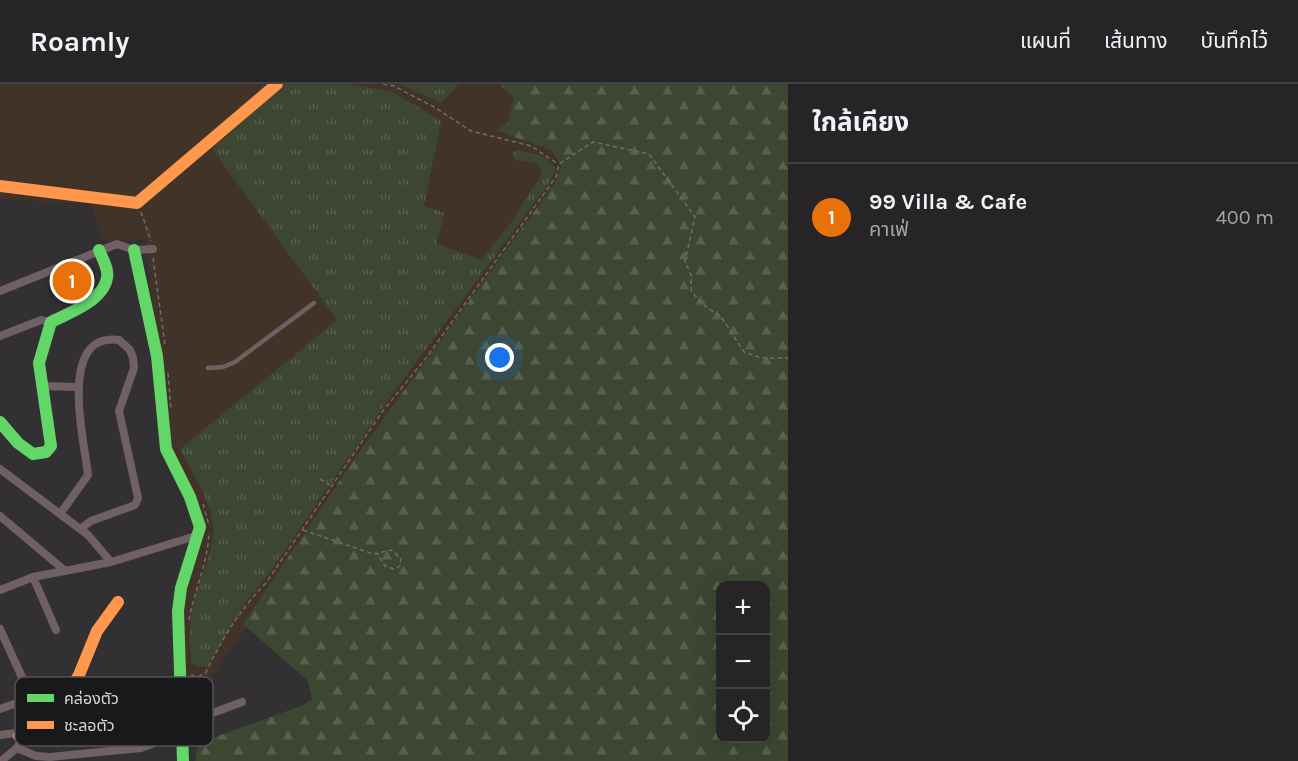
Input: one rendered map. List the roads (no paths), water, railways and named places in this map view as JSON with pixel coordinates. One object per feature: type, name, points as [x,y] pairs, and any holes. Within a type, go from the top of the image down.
[{"type":"street","points":[[0,186],[136,203],[277,84]]},
{"type":"street","points":[[0,291],[117,244],[134,250],[153,249]]},
{"type":"street","points":[[0,336],[41,320],[51,322],[89,300],[107,278],[106,267],[99,250]]},
{"type":"street","points":[[134,250],[157,356],[160,407],[166,449],[199,519],[199,535],[187,566],[178,611],[180,677]]},
{"type":"street","points":[[0,422],[27,451],[39,455],[46,452],[52,438],[41,386],[40,356],[51,322]]},
{"type":"street","points":[[60,514],[88,475],[77,387],[81,368],[87,354],[96,345],[112,339],[119,340],[130,350],[134,368],[119,411],[138,498],[135,504],[91,521],[80,529]]},
{"type":"street","points":[[41,386],[77,387]]},
{"type":"street","points":[[0,469],[80,529],[101,548],[111,562]]},
{"type":"street","points":[[0,516],[63,569]]},
{"type":"street","points":[[0,590],[33,577],[63,569],[111,562],[199,535]]},
{"type":"street","points":[[33,577],[56,630]]},
{"type":"street","points":[[77,677],[96,631],[118,602]]},
{"type":"street","points":[[0,629],[22,677]]},
{"type":"street","points":[[213,715],[242,702]]},
{"type":"street","points":[[0,709],[15,704]]},
{"type":"street","points":[[0,735],[11,732],[15,738]]},
{"type":"street","points":[[1,761],[15,745]]},
{"type":"street","points":[[23,746],[36,756],[145,746]]},
{"type":"street","points":[[183,746],[183,761]]},
{"type":"lane","points":[[208,368],[223,368],[235,362],[314,303]]},
{"type":"place","name":"99 Villa & Cafe","points":[[72,281]]}]
